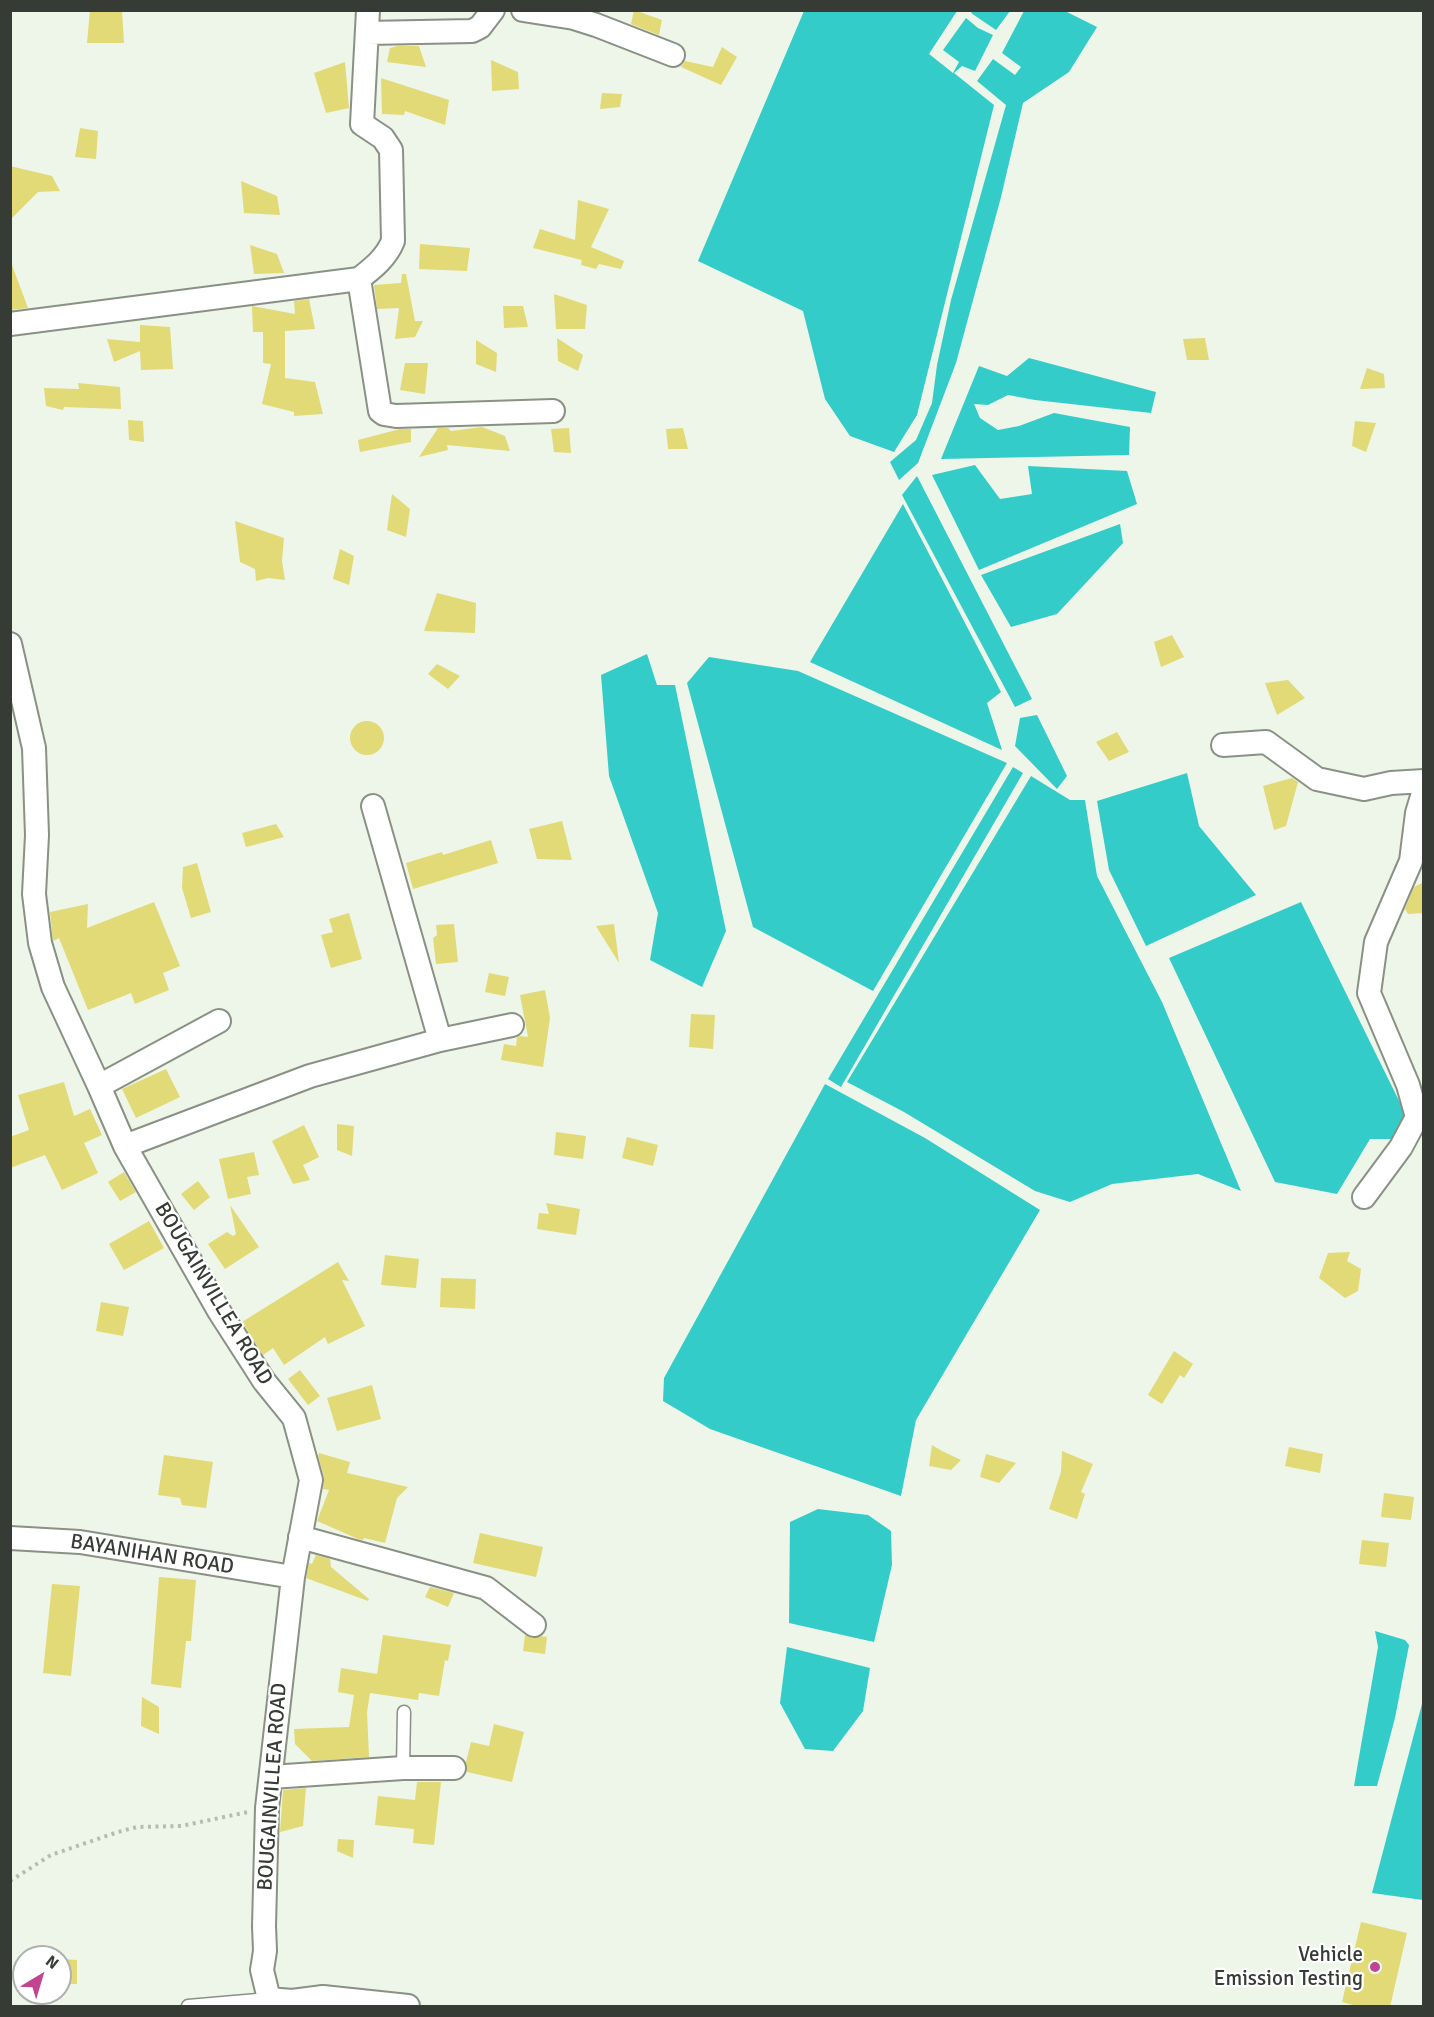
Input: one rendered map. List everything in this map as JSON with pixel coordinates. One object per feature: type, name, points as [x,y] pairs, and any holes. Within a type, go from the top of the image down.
[{"type":"street","points":[[10,324],[359,279],[381,262],[393,241],[391,150],[382,138],[362,124],[367,22],[472,32],[480,27],[493,10]]},
{"type":"street","points":[[523,10],[574,18],[673,55]]},
{"type":"street","points":[[359,279],[380,411],[384,414],[396,416],[553,411]]},
{"type":"street","name":"BOUGAINVILLEA ROAD","points":[[10,644],[34,748],[37,835],[34,894],[40,943],[53,987],[125,1146],[219,1311],[264,1381],[294,1418],[311,1480],[293,1577],[267,1808],[265,1952],[262,1970],[269,1999]]},
{"type":"street","points":[[1222,745],[1266,742],[1317,779],[1364,789],[1391,783],[1424,781]]},
{"type":"street","points":[[1364,1197],[1401,1147],[1417,1117],[1408,1085],[1368,993],[1376,942],[1411,861],[1424,790]]},
{"type":"street","points":[[373,806],[440,1040]]},
{"type":"street","points":[[99,1086],[219,1021]]},
{"type":"street","points":[[125,1146],[310,1076],[440,1040],[512,1025]]},
{"type":"street","points":[[300,1537],[486,1588],[534,1625]]},
{"type":"street","name":"BAYANIHAN ROAD","points":[[10,1538],[80,1542],[293,1577]]},
{"type":"street","points":[[271,1777],[403,1768],[454,1768]]},
{"type":"street","points":[[269,1999],[292,2001],[323,1997],[408,2007]]},
{"type":"lane","points":[[403,1768],[404,1712]]},
{"type":"lane","points":[[188,2007],[269,1999]]},
{"type":"path","points":[[10,1881],[51,1855],[118,1832],[137,1827],[181,1826],[267,1808]]},
{"type":"water","points":[[804,11],[957,11],[929,54],[953,73],[959,62],[943,50],[966,18],[978,28],[993,35],[975,71],[962,66],[954,73],[994,105],[917,415],[894,452],[850,436],[825,399],[803,311],[698,261]]},
{"type":"water","points":[[973,11],[1010,11],[996,30],[971,13]]},
{"type":"water","points":[[1024,11],[1065,11],[1097,27],[1069,72],[1023,103],[1001,197],[956,363],[918,463],[899,480],[890,462],[916,440],[932,403],[937,365],[951,300],[1006,105],[977,81],[993,59],[1015,75],[1021,67],[1002,53]]},
{"type":"water","points":[[1029,358],[1156,392],[1151,413],[1008,395],[988,405],[974,404],[980,418],[998,430],[1019,426],[1054,413],[1130,427],[1129,455],[941,459],[979,366],[1007,376]]},
{"type":"water","points":[[975,465],[1000,499],[1032,494],[1028,466],[1127,471],[1137,504],[979,570],[932,475]]},
{"type":"water","points":[[917,476],[1032,699],[1015,707],[902,495]]},
{"type":"water","points":[[903,504],[1001,692],[987,703],[1002,750],[810,662]]},
{"type":"water","points":[[1120,524],[1123,543],[1057,614],[1011,627],[981,575]]},
{"type":"water","points":[[647,654],[657,685],[675,685],[726,931],[702,987],[650,960],[658,913],[609,776],[601,675]]},
{"type":"water","points":[[709,657],[798,671],[1007,763],[873,991],[753,927],[687,683]]},
{"type":"water","points":[[1037,715],[1067,776],[1057,789],[1015,746],[1020,718]]},
{"type":"water","points":[[1013,767],[1023,773],[841,1087],[828,1079]]},
{"type":"water","points":[[1187,773],[1199,826],[1256,895],[1146,946],[1109,870],[1097,801]]},
{"type":"water","points":[[1031,776],[1070,800],[1085,800],[1097,876],[1162,1002],[1241,1191],[1198,1174],[1112,1184],[1070,1202],[1035,1191],[904,1112],[847,1082]]},
{"type":"water","points":[[1301,902],[1410,1123],[1400,1139],[1370,1139],[1337,1194],[1275,1182],[1169,958]]},
{"type":"water","points":[[825,1084],[925,1138],[1040,1210],[916,1420],[901,1496],[710,1429],[663,1401],[664,1378]]},
{"type":"water","points":[[818,1509],[868,1515],[891,1531],[892,1565],[874,1642],[789,1623],[790,1522]]},
{"type":"water","points":[[1375,1631],[1405,1640],[1409,1645],[1395,1718],[1377,1786],[1354,1786],[1378,1647]]},
{"type":"water","points":[[787,1647],[870,1668],[863,1711],[833,1751],[805,1749],[780,1703]]},
{"type":"water","points":[[1423,1700],[1423,1900],[1372,1893]]},
{"type":"building","points":[[90,10],[122,10],[124,43],[87,43]]},
{"type":"building","points":[[634,10],[662,20],[659,35],[631,24]]},
{"type":"building","points":[[419,46],[426,67],[387,62],[390,48]]},
{"type":"building","points":[[722,47],[737,57],[721,85],[681,67],[685,61],[713,67]]},
{"type":"building","points":[[491,60],[518,72],[519,89],[492,91]]},
{"type":"building","points":[[345,62],[349,108],[326,113],[314,73]]},
{"type":"building","points":[[381,78],[449,100],[445,125],[405,111],[404,115],[382,114]]},
{"type":"building","points":[[602,93],[622,94],[620,107],[600,109]]},
{"type":"building","points":[[80,128],[98,131],[96,159],[75,157]]},
{"type":"building","points":[[10,166],[52,176],[60,191],[38,192],[10,220]]},
{"type":"building","points":[[241,181],[277,196],[280,215],[244,213]]},
{"type":"building","points":[[578,200],[609,209],[591,247],[624,261],[621,269],[599,264],[596,269],[581,265],[582,260],[533,248],[540,229],[575,240]]},
{"type":"building","points":[[420,244],[470,248],[467,271],[419,269]]},
{"type":"building","points":[[250,245],[277,254],[284,273],[254,274]]},
{"type":"building","points":[[10,265],[12,265],[28,308],[10,310]]},
{"type":"building","points":[[402,274],[406,274],[415,321],[423,321],[415,337],[395,339],[399,308],[377,309],[374,285],[401,283]]},
{"type":"building","points":[[554,294],[587,305],[585,329],[556,329]]},
{"type":"building","points":[[309,299],[315,329],[285,331],[285,378],[315,382],[323,414],[294,416],[294,412],[262,404],[271,364],[263,363],[263,332],[253,332],[252,306],[295,314],[294,301]]},
{"type":"building","points":[[503,306],[523,306],[528,327],[504,328]]},
{"type":"building","points":[[140,325],[170,327],[173,369],[141,370],[140,351],[114,362],[107,339],[140,342]]},
{"type":"building","points":[[557,338],[583,355],[578,371],[558,361]]},
{"type":"building","points":[[1205,338],[1209,360],[1187,360],[1183,339]]},
{"type":"building","points":[[476,340],[497,353],[496,372],[476,364]]},
{"type":"building","points":[[405,363],[428,363],[425,394],[400,390]]},
{"type":"building","points":[[1367,368],[1384,374],[1385,388],[1360,389]]},
{"type":"building","points":[[78,383],[120,387],[121,409],[64,407],[63,410],[46,406],[44,388],[79,389]]},
{"type":"building","points":[[128,420],[143,421],[144,442],[129,440]]},
{"type":"building","points":[[1355,421],[1376,423],[1366,452],[1352,446]]},
{"type":"building","points":[[482,427],[505,436],[510,451],[447,445],[448,450],[419,457],[438,428],[448,428],[451,431]]},
{"type":"building","points":[[569,428],[571,453],[554,452],[551,429]]},
{"type":"building","points":[[683,428],[688,449],[668,449],[666,429]]},
{"type":"building","points":[[400,429],[411,429],[411,442],[360,452],[358,440]]},
{"type":"building","points":[[392,494],[410,509],[406,537],[387,530]]},
{"type":"building","points":[[235,521],[284,538],[282,561],[285,580],[268,578],[256,581],[255,569],[240,562]]},
{"type":"building","points":[[340,549],[354,556],[349,585],[333,579]]},
{"type":"building","points":[[437,593],[476,603],[475,633],[424,631]]},
{"type":"building","points":[[1172,635],[1184,657],[1161,667],[1154,642]]},
{"type":"building","points":[[437,664],[460,676],[448,689],[428,674]]},
{"type":"building","points":[[1288,680],[1305,698],[1277,715],[1265,683]]},
{"type":"building","points":[[367,721],[379,726],[384,738],[379,750],[367,755],[355,750],[350,738],[355,726]]},
{"type":"building","points":[[1117,732],[1129,752],[1109,761],[1096,742]]},
{"type":"building","points":[[1292,778],[1298,782],[1286,826],[1274,830],[1263,786]]},
{"type":"building","points":[[562,821],[572,860],[537,859],[529,829]]},
{"type":"building","points":[[276,824],[284,837],[246,847],[242,833]]},
{"type":"building","points":[[491,840],[498,863],[413,889],[406,863],[442,852],[443,855]]},
{"type":"building","points":[[197,863],[211,912],[191,918],[182,888],[183,867]]},
{"type":"building","points":[[1424,882],[1424,913],[1408,914],[1405,909],[1414,887]]},
{"type":"building","points":[[154,902],[180,966],[163,973],[169,990],[135,1004],[131,993],[88,1010],[59,938],[53,941],[50,912],[88,904],[87,928]]},
{"type":"building","points":[[349,913],[362,959],[331,968],[321,935],[333,932],[329,919]]},
{"type":"building","points":[[454,924],[458,962],[436,964],[433,938],[437,935],[436,925]]},
{"type":"building","points":[[614,924],[619,963],[596,926]]},
{"type":"building","points":[[489,973],[509,977],[505,996],[485,992]]},
{"type":"building","points":[[545,990],[550,1018],[543,1067],[501,1060],[504,1044],[516,1046],[517,1037],[528,1037],[520,995]]},
{"type":"building","points":[[691,1014],[715,1015],[713,1049],[689,1047]]},
{"type":"building","points":[[166,1069],[180,1097],[136,1118],[122,1089]]},
{"type":"building","points":[[64,1082],[74,1116],[90,1109],[102,1135],[84,1143],[98,1173],[62,1190],[45,1155],[10,1168],[10,1137],[29,1130],[18,1095]]},
{"type":"building","points":[[337,1124],[354,1126],[352,1156],[337,1150]]},
{"type":"building","points":[[304,1125],[319,1157],[303,1165],[310,1180],[293,1184],[272,1141]]},
{"type":"building","points":[[556,1132],[586,1136],[583,1159],[554,1155]]},
{"type":"building","points":[[627,1137],[658,1145],[653,1166],[622,1158]]},
{"type":"building","points":[[254,1152],[259,1175],[247,1177],[251,1194],[228,1199],[219,1159]]},
{"type":"building","points":[[124,1172],[136,1192],[120,1201],[108,1182]]},
{"type":"building","points":[[198,1181],[210,1197],[194,1210],[181,1194]]},
{"type":"building","points":[[546,1203],[580,1209],[576,1235],[537,1229],[539,1213],[549,1214]]},
{"type":"building","points":[[230,1205],[259,1247],[225,1269],[208,1244],[227,1232],[233,1236],[236,1234]]},
{"type":"building","points":[[149,1221],[164,1248],[124,1270],[109,1244]]},
{"type":"building","points":[[1350,1252],[1347,1261],[1361,1269],[1358,1291],[1345,1298],[1319,1278],[1328,1253]]},
{"type":"building","points":[[385,1255],[419,1259],[416,1288],[381,1285]]},
{"type":"building","points":[[338,1262],[349,1281],[342,1280],[365,1326],[328,1344],[325,1337],[284,1365],[273,1348],[263,1355],[242,1322]]},
{"type":"building","points":[[441,1278],[476,1279],[475,1309],[440,1307]]},
{"type":"building","points":[[101,1302],[129,1307],[123,1336],[96,1331]]},
{"type":"building","points":[[1174,1351],[1193,1364],[1184,1378],[1180,1375],[1162,1404],[1148,1395]]},
{"type":"building","points":[[300,1370],[320,1396],[308,1405],[288,1379]]},
{"type":"building","points":[[372,1385],[381,1419],[337,1431],[327,1398]]},
{"type":"building","points":[[932,1445],[961,1460],[951,1470],[929,1466]]},
{"type":"building","points":[[1289,1447],[1323,1454],[1320,1473],[1285,1466]]},
{"type":"building","points":[[1062,1451],[1093,1464],[1081,1492],[1085,1494],[1077,1519],[1049,1509],[1061,1472]]},
{"type":"building","points":[[319,1453],[350,1462],[347,1473],[408,1487],[397,1498],[385,1543],[364,1538],[363,1540],[358,1539],[317,1521],[329,1490],[323,1489],[324,1477]]},
{"type":"building","points":[[986,1454],[1016,1463],[999,1483],[980,1477]]},
{"type":"building","points":[[164,1455],[213,1462],[206,1508],[182,1505],[180,1498],[158,1495]]},
{"type":"building","points":[[1384,1493],[1414,1497],[1411,1520],[1381,1517]]},
{"type":"building","points":[[480,1533],[543,1547],[536,1577],[473,1563]]},
{"type":"building","points":[[1362,1540],[1389,1543],[1386,1567],[1359,1564]]},
{"type":"building","points":[[316,1555],[330,1559],[331,1567],[369,1599],[368,1601],[306,1578],[309,1563],[312,1564]]},
{"type":"building","points":[[159,1577],[196,1580],[191,1641],[186,1641],[181,1688],[151,1684]]},
{"type":"building","points":[[52,1584],[80,1586],[71,1676],[43,1673]]},
{"type":"building","points":[[430,1587],[454,1593],[448,1607],[425,1597]]},
{"type":"building","points":[[383,1635],[451,1645],[448,1661],[445,1660],[439,1696],[419,1693],[418,1700],[370,1693],[367,1712],[369,1757],[312,1761],[295,1744],[294,1729],[349,1727],[354,1695],[338,1692],[341,1668],[377,1674]]},
{"type":"building","points":[[525,1635],[533,1638],[547,1637],[545,1654],[523,1651]]},
{"type":"building","points":[[142,1697],[159,1707],[159,1734],[141,1726]]},
{"type":"building","points":[[494,1724],[524,1732],[512,1782],[467,1772],[466,1762],[471,1742],[489,1746]]},
{"type":"building","points":[[417,1782],[441,1782],[434,1845],[413,1843],[414,1829],[375,1825],[378,1796],[415,1800]]},
{"type":"building","points":[[306,1788],[303,1826],[280,1832],[283,1790]]},
{"type":"building","points":[[338,1839],[354,1840],[353,1858],[337,1851]]},
{"type":"building","name":"Vehicle Emission Testing","points":[[1361,1922],[1407,1933],[1390,2007],[1360,2007],[1342,2002]]},
{"type":"building","points":[[72,1960],[77,1960],[77,1984],[72,1984]]},
{"type":"place","name":"Vehicle Emission Testing","points":[[1375,1967]]}]
